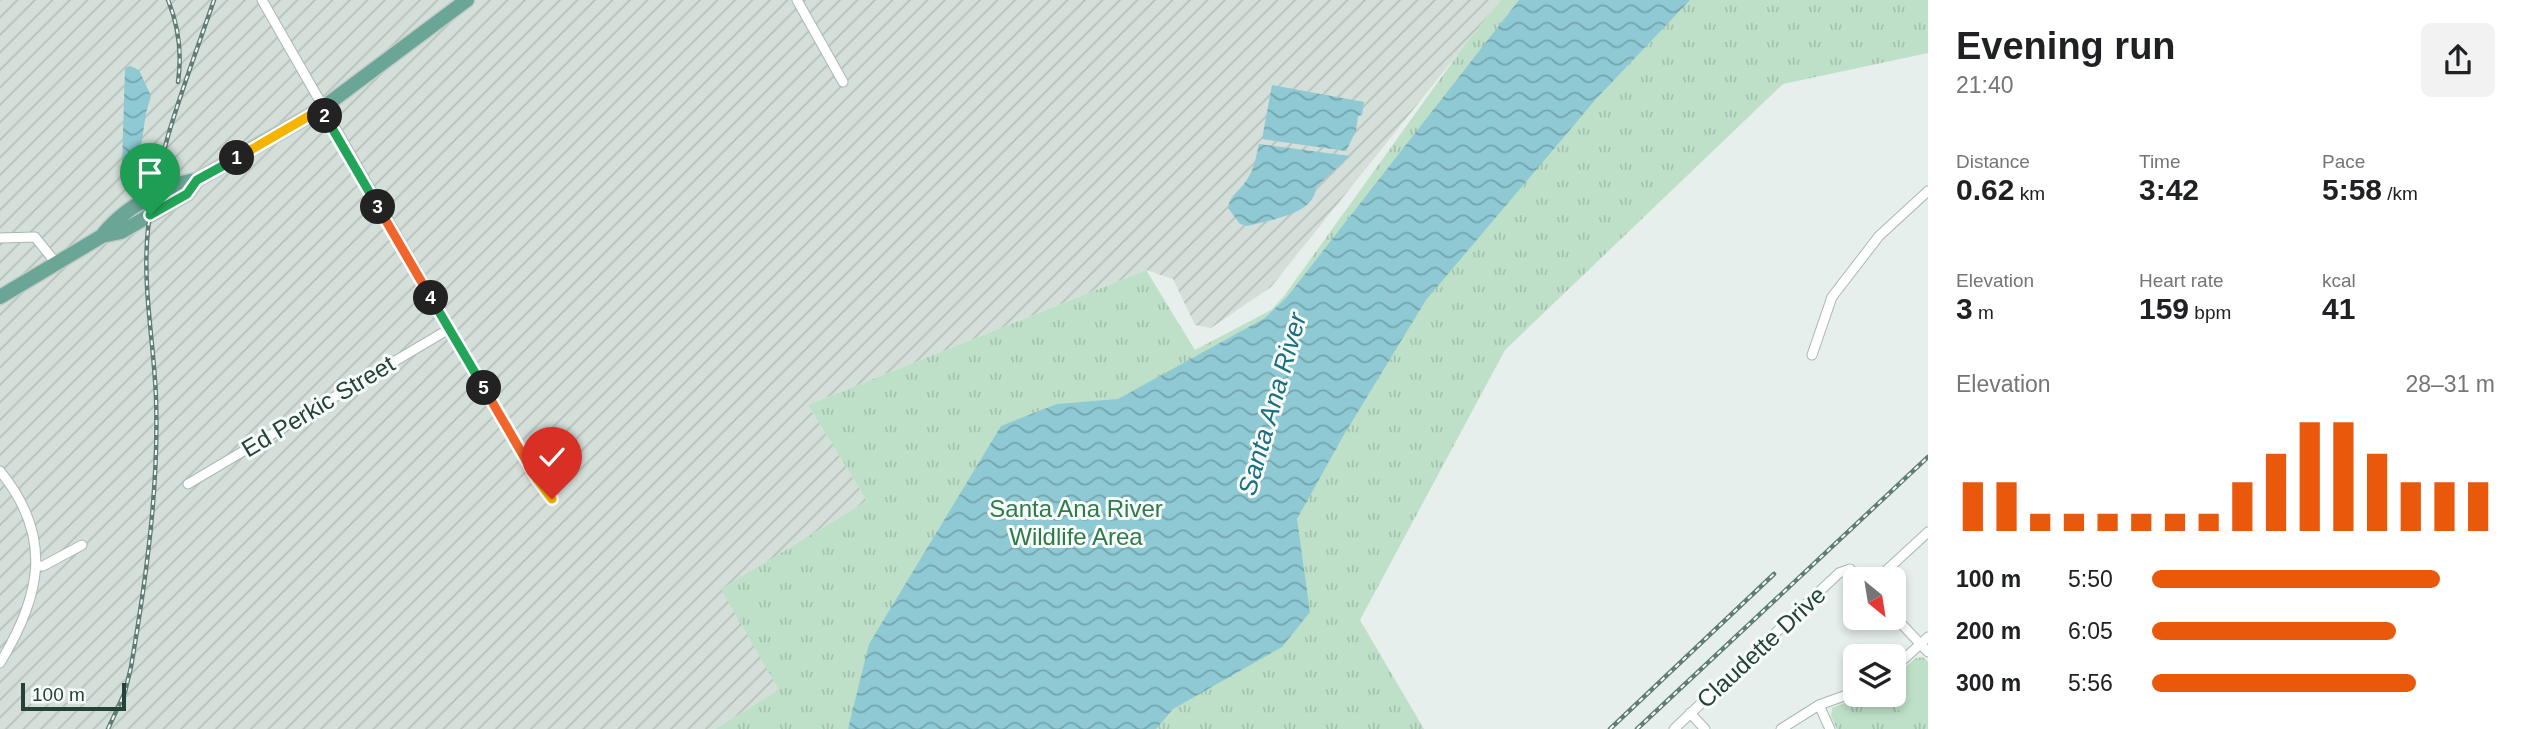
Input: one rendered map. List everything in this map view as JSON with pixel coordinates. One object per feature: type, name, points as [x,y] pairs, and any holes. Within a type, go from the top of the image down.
[{"type":"main road","points":[[0,297],[102,236],[114,220],[180,182],[197,180],[321,109],[467,0]]},
{"type":"street","points":[[261,0],[449,329],[536,478],[552,499]]},
{"type":"street","points":[[797,0],[844,82]]},
{"type":"street","points":[[1812,355],[1832,297],[1879,236],[1928,191]]},
{"type":"street","points":[[0,239],[35,237],[56,263]]},
{"type":"street","name":"Ed Perkic Street","points":[[188,484],[449,329]]},
{"type":"street","points":[[0,471],[26,516],[36,566],[28,613],[0,663]]},
{"type":"street","points":[[1890,567],[1928,532]]},
{"type":"street","points":[[36,566],[43,566],[82,545]]},
{"type":"street","name":"Claudette Drive","points":[[1674,729],[1843,572]]},
{"type":"street","points":[[1906,629],[1928,652]]},
{"type":"street","points":[[1906,657],[1928,637]]},
{"type":"street","points":[[1781,729],[1819,705],[1843,696]]},
{"type":"street","points":[[1819,705],[1830,729]]},
{"type":"street","points":[[1690,713],[1705,729]]},
{"type":"shaded area","points":[[0,0],[1501,0],[1271,287],[1211,328],[1195,325],[1173,279],[1146,270],[808,405],[867,501],[722,589],[780,690],[715,729],[0,729]]},
{"type":"green space","name":"Santa Ana River Wildlife Area","points":[[1501,0],[1928,0],[1928,53],[1783,84],[1505,350],[1360,620],[1424,729],[715,729],[779,690],[721,589],[867,501],[808,405],[1146,270],[1195,350],[1271,310],[1284,296],[1461,50]]},
{"type":"green space","points":[[1923,657],[1928,662],[1928,729],[1837,729],[1831,716],[1832,708],[1843,704],[1843,707],[1906,707],[1906,667],[1916,658]]},
{"type":"green space","points":[[1917,671],[1928,675],[1928,712],[1915,715],[1894,707],[1906,707],[1906,680]]},
{"type":"water","name":"Santa Ana River","points":[[1519,0],[1690,0],[1596,99],[1426,300],[1342,438],[1297,519],[1310,612],[1282,647],[1173,709],[1156,729],[848,729],[869,644],[1001,426],[1057,404],[1118,399],[1265,318],[1287,297]]},
{"type":"water","points":[[130,66],[139,70],[151,96],[138,167],[130,172],[122,163],[125,68]]},
{"type":"water","points":[[1272,85],[1364,102],[1362,115],[1358,116],[1356,131],[1346,151],[1262,139]]},
{"type":"water","points":[[1259,144],[1350,156],[1316,187],[1308,204],[1289,215],[1247,226],[1240,224],[1228,208],[1251,172]]},
{"type":"railway","points":[[168,0],[179,41],[178,82]]},
{"type":"railway","points":[[108,729],[125,692],[131,667],[153,499],[156,398],[147,293],[148,229],[166,141],[214,0]]},
{"type":"railway","points":[[1637,729],[1928,457]]},
{"type":"railway","points":[[1610,729],[1774,574]]},
{"type":"route","points":[[150,215],[187,194],[197,180],[321,109],[547,497],[552,499]]}]
